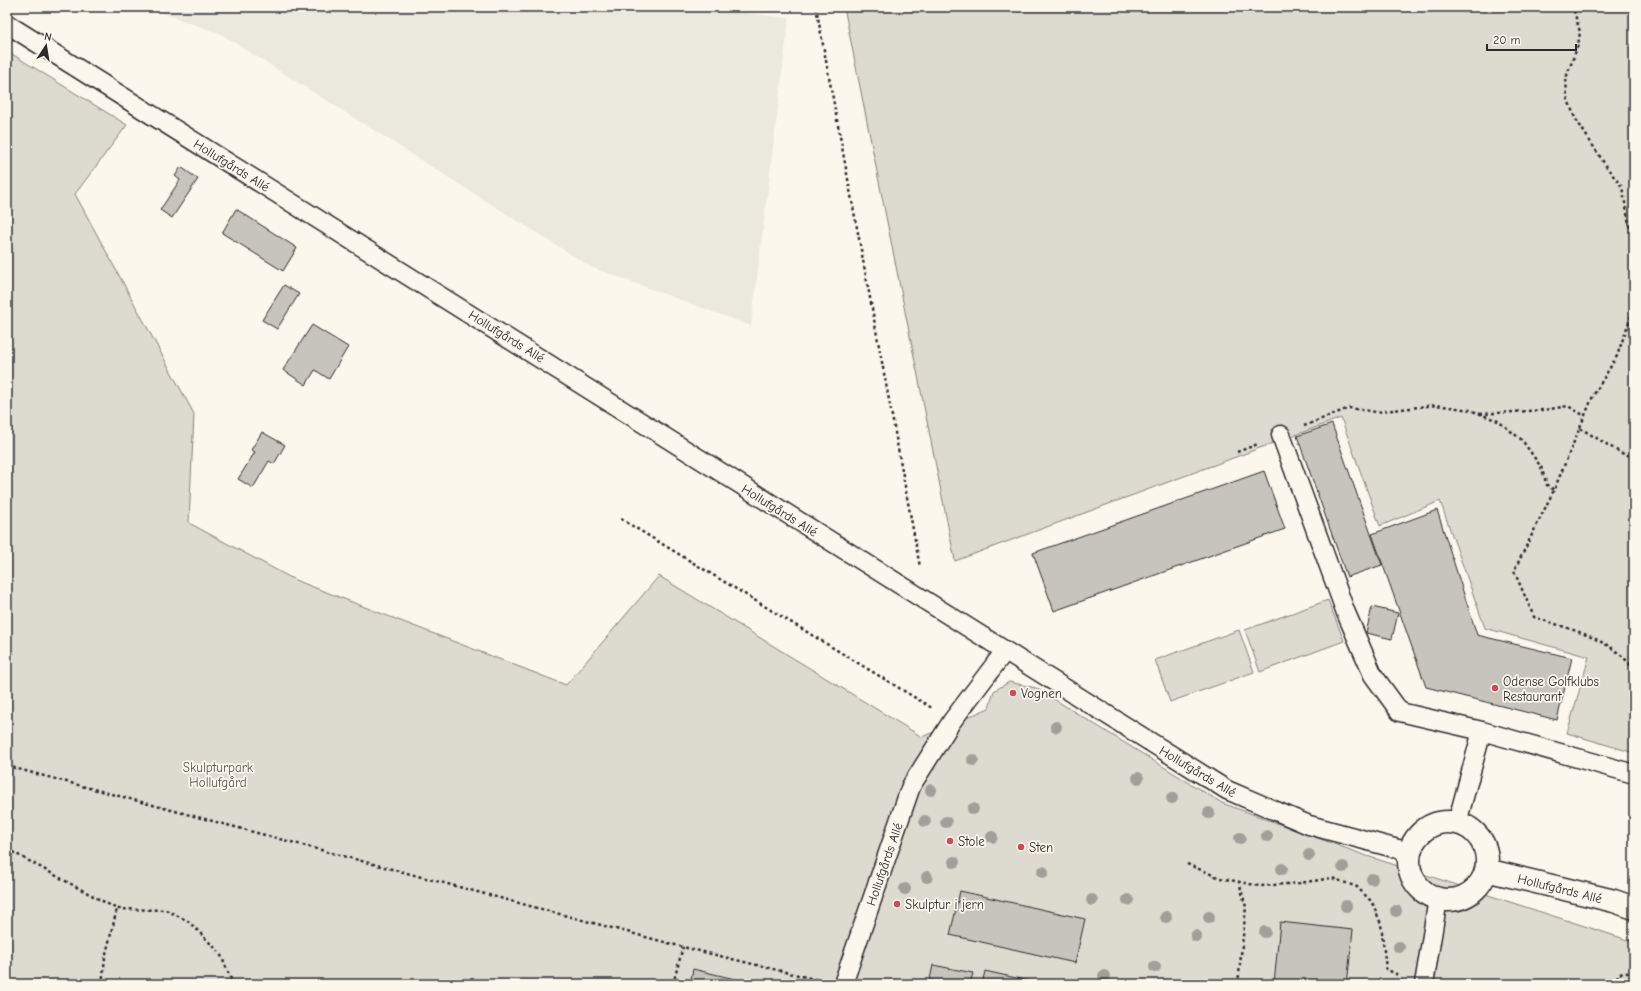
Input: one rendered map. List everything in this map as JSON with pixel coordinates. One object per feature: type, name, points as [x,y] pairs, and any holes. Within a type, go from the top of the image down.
[{"type":"street","points":[[1441,822],[1457,823],[1468,827],[1478,835],[1484,846],[1487,858],[1486,870],[1481,882],[1473,891],[1463,898],[1450,901],[1438,900],[1424,893],[1414,882],[1409,867],[1409,852],[1415,838],[1427,827],[1441,822]]},
{"type":"street","name":"Hollufgårds Allé","points":[[1486,870],[1614,901],[1634,908]]},
{"type":"lane","name":"Hollufgårds Allé","points":[[7,24],[1227,790],[1309,825],[1409,852]]},
{"type":"lane","points":[[1281,435],[1346,613],[1373,675],[1400,712],[1482,731],[1634,774]]},
{"type":"lane","name":"Hollufgårds Allé","points":[[842,984],[911,786],[952,720],[1005,651]]},
{"type":"lane","points":[[1457,823],[1482,731]]},
{"type":"lane","points":[[1424,984],[1438,900]]},
{"type":"path","points":[[816,7],[926,600]]},
{"type":"path","points":[[1569,7],[1574,11],[1580,32],[1578,45],[1566,78],[1567,97],[1575,118],[1608,169],[1622,187],[1634,250]]},
{"type":"path","points":[[1634,298],[1631,316],[1617,356],[1593,396],[1554,490],[1514,571],[1534,617],[1601,642],[1627,660],[1634,670]]},
{"type":"path","points":[[1237,452],[1349,408],[1376,412],[1436,405],[1470,410],[1498,421],[1522,440],[1541,467],[1547,485],[1554,490]]},
{"type":"path","points":[[1479,414],[1544,410],[1568,406],[1585,416]]},
{"type":"path","points":[[1580,428],[1621,453],[1634,457]]},
{"type":"path","points":[[621,519],[952,720]]},
{"type":"path","points":[[7,766],[683,947],[819,980]]},
{"type":"path","points":[[7,849],[117,909],[166,910],[188,921],[220,953],[233,984]]},
{"type":"path","points":[[1187,864],[1220,878],[1260,886],[1300,883],[1332,878],[1357,887],[1372,902],[1381,924],[1386,969],[1404,978]]},
{"type":"path","points":[[1238,984],[1246,908],[1239,882]]},
{"type":"path","points":[[102,984],[105,958],[117,909]]},
{"type":"path","points":[[673,984],[683,947]]},
{"type":"path","points":[[1616,984],[1618,974],[1634,972]]},
{"type":"shaded area","points":[[144,7],[713,7],[713,9],[789,18],[751,326],[591,267],[219,33]]},
{"type":"green space","points":[[844,7],[1634,7],[1634,753],[1567,733],[1589,657],[1485,628],[1440,501],[1380,526],[1341,418],[955,561]]},
{"type":"green space","name":"Skulpturpark Hollufgård","points":[[7,51],[127,125],[75,194],[194,414],[189,523],[295,580],[566,685],[659,576],[922,737],[989,708],[994,691],[1009,682],[1036,688],[1222,803],[1364,855],[1634,942],[1634,984],[7,984]]},
{"type":"green space","points":[[1328,600],[1344,641],[1260,672],[1245,630]]},
{"type":"green space","points":[[1239,630],[1254,672],[1170,702],[1155,660]]},
{"type":"building","points":[[181,167],[198,179],[172,218],[160,210],[180,180],[175,176]]},
{"type":"building","points":[[236,209],[297,248],[283,271],[222,233]]},
{"type":"building","points":[[284,285],[299,294],[277,329],[262,320]]},
{"type":"building","points":[[312,325],[348,347],[329,379],[315,370],[306,385],[283,370]]},
{"type":"building","points":[[1332,424],[1382,565],[1347,577],[1297,436]]},
{"type":"building","points":[[262,432],[285,445],[274,464],[269,461],[253,488],[238,479],[255,452],[251,450]]},
{"type":"building","points":[[1264,471],[1285,529],[1054,611],[1033,553]]},
{"type":"building","points":[[1437,510],[1477,635],[1572,658],[1557,720],[1426,687],[1372,534]]},
{"type":"building","points":[[1372,607],[1398,613],[1392,639],[1366,633]]},
{"type":"building","points":[[960,891],[1085,919],[1075,963],[950,935]]},
{"type":"building","points":[[1280,922],[1353,930],[1347,984],[1274,984]]},
{"type":"building","points":[[933,965],[973,973],[970,984],[929,984]]},
{"type":"building","points":[[693,969],[743,981],[742,984],[690,984]]},
{"type":"building","points":[[985,971],[1043,984],[982,984]]},
{"type":"place","name":"Odense Golfklubs Restaurant","points":[[1495,688]]},
{"type":"place","name":"Vognen","points":[[1013,693]]},
{"type":"place","name":"Stole","points":[[950,841]]},
{"type":"place","name":"Sten","points":[[1021,847]]},
{"type":"place","name":"Skulptur i jern","points":[[897,904]]}]
